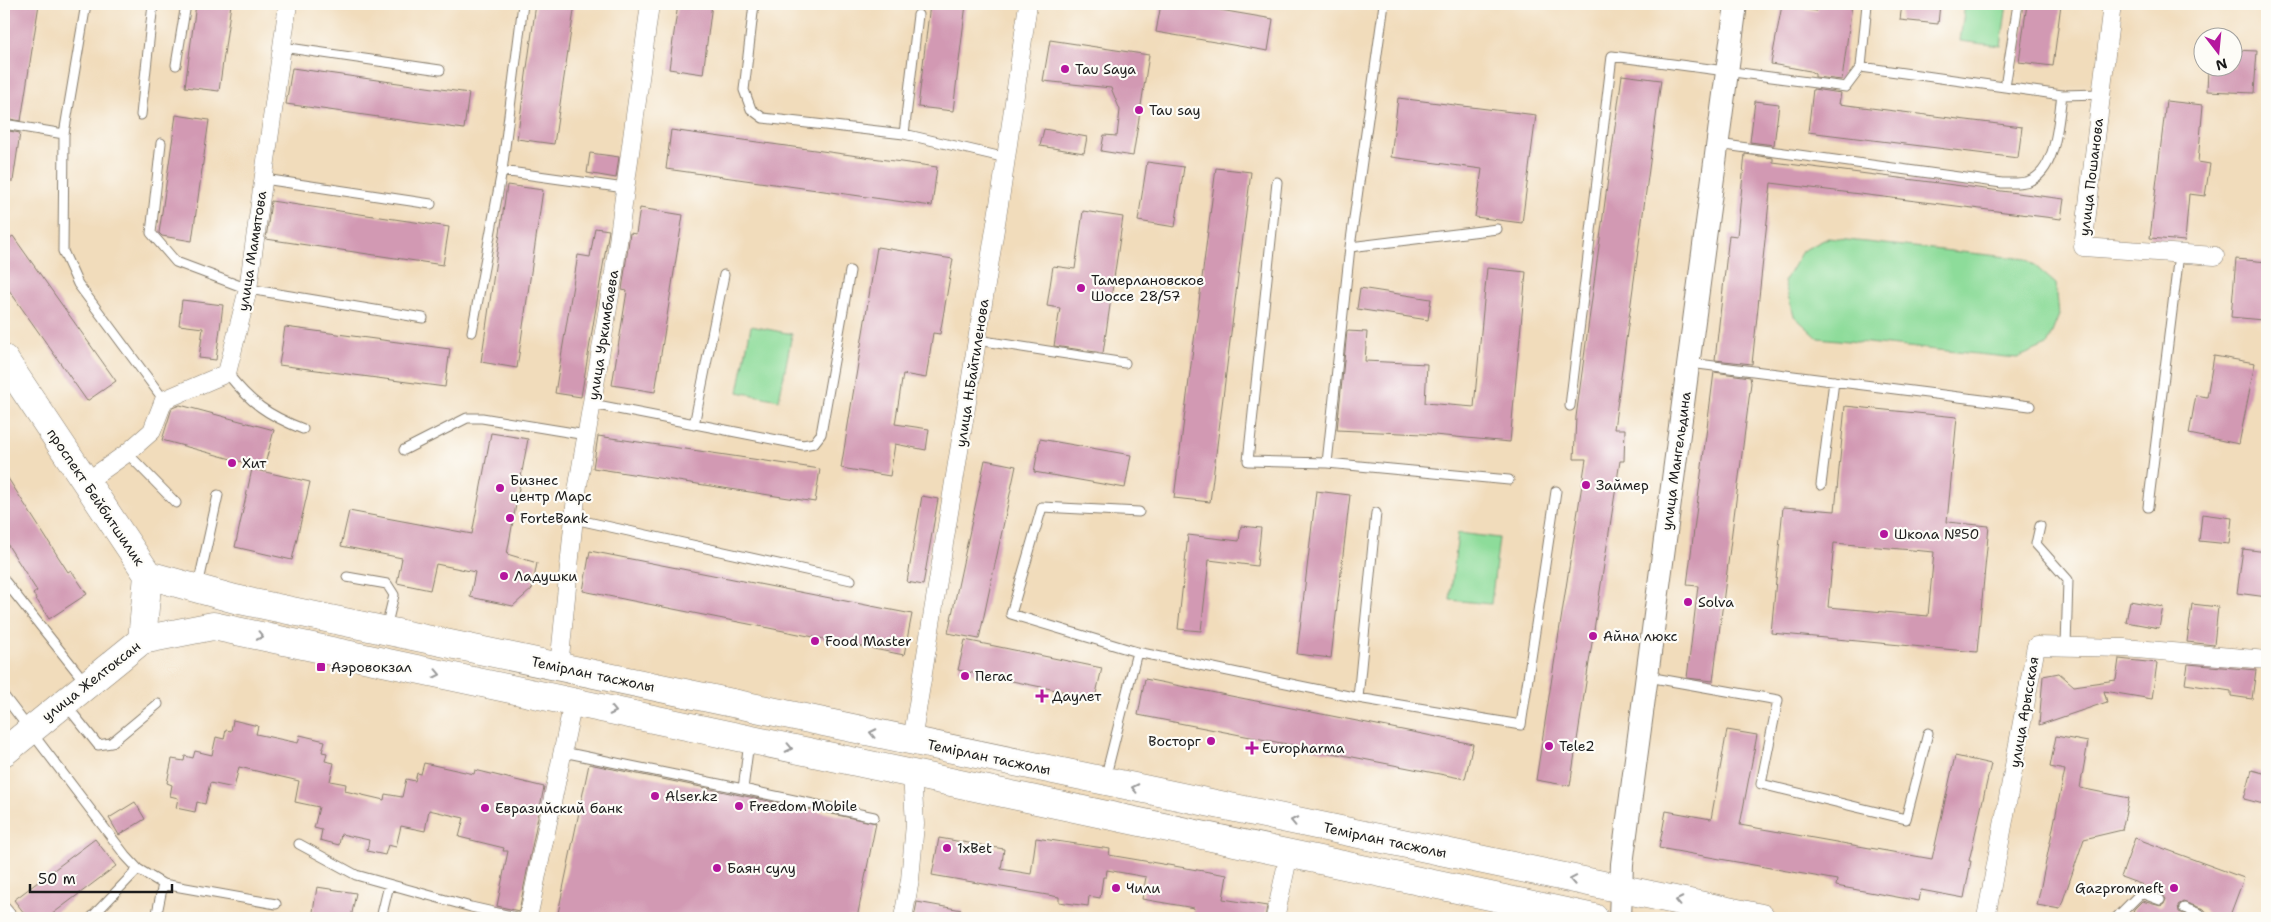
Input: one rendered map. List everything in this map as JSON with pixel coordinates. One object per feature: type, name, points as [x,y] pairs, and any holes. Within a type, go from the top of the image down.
[{"type":"main road","name":"проспект Бейбитшилик","points":[[10,374],[86,482],[148,575],[207,592]]},
{"type":"main road","points":[[142,640],[148,575]]},
{"type":"main road","name":"Темірлан тасжолы","points":[[207,592],[1104,782],[1761,918]]},
{"type":"main road","points":[[207,592],[213,626],[1594,918]]},
{"type":"main road","name":"улица Желтоксан","points":[[4,752],[142,640],[213,626]]},
{"type":"street","name":"улица Мамытова","points":[[227,373],[248,289],[288,4]]},
{"type":"street","name":"улица Уркимбаева","points":[[559,667],[574,519],[586,435],[614,272],[650,4]]},
{"type":"street","name":"улица Н.Байтиленова","points":[[912,741],[978,340],[1028,4]]},
{"type":"street","name":"улица Мангельдина","points":[[1620,918],[1621,889],[1736,4]]},
{"type":"street","name":"улица Пошанова","points":[[2112,4],[2083,247],[2215,256]]},
{"type":"street","points":[[86,482],[127,453],[152,431],[164,400],[227,373]]},
{"type":"street","name":"улица Арысская","points":[[1986,918],[2036,646],[2124,648],[2267,660]]},
{"type":"street","points":[[528,918],[573,702]]},
{"type":"street","points":[[903,918],[910,880],[915,824],[912,774]]},
{"type":"street","points":[[1275,918],[1289,854]]},
{"type":"lane","points":[[86,4],[64,134],[64,251],[78,284],[164,400]]},
{"type":"lane","points":[[141,115],[154,4]]},
{"type":"lane","points":[[176,65],[186,4]]},
{"type":"lane","points":[[472,332],[502,170],[523,4]]},
{"type":"lane","points":[[754,4],[744,90],[751,109],[763,118],[904,134],[998,156],[1007,154]]},
{"type":"lane","points":[[1327,463],[1350,247],[1384,4]]},
{"type":"lane","points":[[1570,406],[1612,56],[1846,87],[1862,67],[1867,4]]},
{"type":"lane","points":[[2005,87],[2018,4]]},
{"type":"lane","points":[[904,134],[918,15]]},
{"type":"lane","points":[[282,47],[440,70]]},
{"type":"lane","points":[[1862,67],[2062,95],[2101,94]]},
{"type":"lane","points":[[1718,144],[2002,183],[2029,182],[2040,174],[2050,161],[2062,95]]},
{"type":"lane","points":[[4,124],[64,134]]},
{"type":"lane","points":[[161,143],[151,233],[176,262],[248,289],[423,318]]},
{"type":"lane","points":[[502,170],[625,188]]},
{"type":"lane","points":[[264,179],[431,204]]},
{"type":"lane","points":[[1277,182],[1248,461],[1327,463],[1509,480]]},
{"type":"lane","points":[[1350,247],[1497,229]]},
{"type":"lane","points":[[2148,507],[2179,254]]},
{"type":"lane","points":[[592,404],[803,445],[814,443],[821,434],[850,271]]},
{"type":"lane","points":[[694,425],[724,275]]},
{"type":"lane","points":[[978,340],[1125,363]]},
{"type":"lane","points":[[1689,363],[2030,406]]},
{"type":"lane","points":[[227,373],[246,397],[276,418],[303,429]]},
{"type":"lane","points":[[1821,485],[1834,381]]},
{"type":"lane","points":[[404,450],[467,418],[482,418],[586,435]]},
{"type":"lane","points":[[127,453],[176,503]]},
{"type":"lane","points":[[1139,512],[1042,507],[1011,614],[1137,652],[1358,698],[1521,725],[1556,491]]},
{"type":"lane","points":[[207,592],[218,495]]},
{"type":"lane","points":[[1358,698],[1376,513]]},
{"type":"lane","points":[[574,519],[851,580]]},
{"type":"lane","points":[[2040,526],[2036,544],[2068,580],[2066,646]]},
{"type":"lane","points":[[347,577],[387,584],[394,595],[386,630]]},
{"type":"lane","points":[[4,580],[87,684]]},
{"type":"lane","points":[[1104,782],[1137,652]]},
{"type":"lane","points":[[1648,677],[1778,700],[1761,784],[1906,818],[1928,733]]},
{"type":"lane","points":[[4,696],[138,869],[163,884],[276,904]]},
{"type":"lane","points":[[64,703],[98,745],[111,743],[158,704]]},
{"type":"lane","points":[[743,789],[750,740]]},
{"type":"lane","points":[[563,752],[874,817]]},
{"type":"lane","points":[[299,844],[356,875],[520,918]]},
{"type":"lane","points":[[91,918],[138,869]]},
{"type":"lane","points":[[156,918],[163,884]]},
{"type":"lane","points":[[381,918],[389,885]]},
{"type":"lane","points":[[2116,918],[2139,895],[2144,894],[2160,900]]},
{"type":"lane","points":[[4,906],[14,918]]},
{"type":"lane","points":[[2184,908],[2205,918]]},
{"type":"green space","points":[[1965,4],[2007,4],[2001,46],[1960,41]]},
{"type":"green space","points":[[1828,238],[2027,259],[2056,284],[2059,315],[2047,345],[2017,358],[1818,338],[1794,316],[1784,282],[1802,251]]},
{"type":"green space","points":[[751,326],[792,334],[779,400],[738,392]]},
{"type":"green space","points":[[1458,533],[1499,538],[1491,604],[1450,600]]},
{"type":"building","points":[[4,4],[39,4],[21,121],[4,118]]},
{"type":"building","points":[[196,4],[231,4],[219,91],[185,87]]},
{"type":"building","points":[[536,4],[575,4],[554,144],[517,139]]},
{"type":"building","points":[[678,4],[712,4],[703,74],[669,69]]},
{"type":"building","points":[[930,4],[966,4],[953,111],[918,107]]},
{"type":"building","points":[[1161,4],[1185,4],[1273,19],[1268,51],[1156,32]]},
{"type":"building","points":[[1818,4],[1852,4],[1842,80],[1815,77],[1815,74],[1810,71],[1771,64],[1782,5],[1817,11]]},
{"type":"building","points":[[1902,4],[1940,4],[1938,24],[1900,20]]},
{"type":"building","points":[[2027,4],[2061,4],[2053,66],[2019,62]]},
{"type":"building","points":[[1050,40],[1149,55],[1133,156],[1101,151],[1104,135],[1117,136],[1120,110],[1111,88],[1043,81]]},
{"type":"building","points":[[2244,50],[2257,51],[2254,93],[2207,91],[2208,78],[2244,78]]},
{"type":"building","points":[[292,68],[469,93],[464,129],[286,104]]},
{"type":"building","points":[[1622,75],[1661,80],[1614,429],[1625,429],[1624,461],[1620,461],[1570,786],[1536,780],[1586,459],[1574,459],[1576,417]]},
{"type":"building","points":[[1813,89],[1841,93],[1839,104],[2022,127],[2018,158],[1808,132]]},
{"type":"building","points":[[1398,98],[1536,115],[1522,223],[1475,217],[1482,169],[1391,157]]},
{"type":"building","points":[[1755,101],[1779,104],[1774,145],[1750,142]]},
{"type":"building","points":[[2166,101],[2203,105],[2198,162],[2210,164],[2205,196],[2189,194],[2185,241],[2150,238]]},
{"type":"building","points":[[176,115],[209,120],[192,241],[162,236],[159,233]]},
{"type":"building","points":[[1044,129],[1087,137],[1084,153],[1040,146]]},
{"type":"building","points":[[4,130],[20,133],[13,181],[4,181]]},
{"type":"building","points":[[671,130],[937,167],[932,206],[666,169]]},
{"type":"building","points":[[590,153],[619,157],[616,178],[587,173]]},
{"type":"building","points":[[1745,154],[1773,158],[1773,162],[2064,199],[2061,219],[1771,183],[1752,364],[1715,360],[1729,235],[1737,236]]},
{"type":"building","points":[[1147,162],[1184,167],[1175,227],[1138,221]]},
{"type":"building","points":[[1216,168],[1251,172],[1210,502],[1174,498]]},
{"type":"building","points":[[507,185],[543,190],[517,368],[481,362]]},
{"type":"building","points":[[271,201],[449,227],[443,265],[266,239]]},
{"type":"building","points":[[640,208],[683,215],[655,392],[612,385],[627,291],[622,290],[630,233],[636,234]]},
{"type":"building","name":"Тамерлановское Шоссе 28/57","points":[[1083,211],[1123,217],[1103,353],[1054,346],[1060,308],[1047,306],[1053,266],[1075,269]]},
{"type":"building","points":[[595,228],[609,230],[581,397],[555,393],[578,255],[590,257]]},
{"type":"building","points":[[13,236],[116,381],[87,401],[4,283],[4,242]]},
{"type":"building","points":[[877,247],[953,259],[940,334],[933,333],[926,378],[903,374],[895,424],[929,429],[926,450],[895,444],[890,476],[841,468]]},
{"type":"building","points":[[2236,259],[2267,262],[2262,320],[2231,317]]},
{"type":"building","points":[[1487,268],[1526,272],[1510,442],[1423,434],[1337,430],[1347,331],[1367,332],[1365,361],[1427,364],[1425,403],[1474,407]]},
{"type":"building","points":[[1360,288],[1431,299],[1428,320],[1357,309]]},
{"type":"building","points":[[182,300],[223,305],[216,360],[199,358],[203,328],[179,325]]},
{"type":"building","points":[[285,327],[450,349],[445,387],[279,365]]},
{"type":"building","points":[[2214,356],[2255,363],[2239,444],[2189,434],[2196,395],[2207,397]]},
{"type":"building","points":[[1714,372],[1750,377],[1751,383],[1713,681],[1687,678],[1698,586],[1687,585]]},
{"type":"building","points":[[180,405],[274,430],[264,468],[162,440],[172,408]]},
{"type":"building","name":"Школа №50","points":[[1845,406],[1957,417],[1947,522],[1989,526],[1977,652],[1771,633],[1783,507],[1835,511]],"holes":[[[1834,543],[1934,552],[1928,616],[1828,607]]]},
{"type":"building","points":[[491,433],[528,439],[507,554],[537,563],[532,589],[513,606],[470,597],[475,572],[436,564],[430,590],[397,583],[402,558],[341,546],[349,511],[472,534]]},
{"type":"building","points":[[598,436],[820,469],[815,502],[593,468]]},
{"type":"building","points":[[1040,439],[1131,455],[1125,488],[1034,472]]},
{"type":"building","points":[[985,460],[1016,466],[979,639],[948,633]]},
{"type":"building","points":[[252,469],[310,482],[292,560],[235,547]]},
{"type":"building","points":[[4,472],[68,572],[71,570],[87,594],[49,619],[33,594],[37,591],[4,539]]},
{"type":"building","points":[[1316,491],[1350,495],[1331,658],[1297,654]]},
{"type":"building","points":[[922,496],[938,499],[923,585],[907,582]]},
{"type":"building","points":[[2202,514],[2232,518],[2229,544],[2199,541]]},
{"type":"building","points":[[1241,526],[1261,528],[1257,566],[1209,560],[1201,631],[1178,629],[1188,535],[1239,541]]},
{"type":"building","points":[[2243,549],[2267,552],[2267,597],[2237,593]]},
{"type":"building","points":[[590,551],[912,614],[904,655],[583,591]]},
{"type":"building","points":[[2130,601],[2163,607],[2159,628],[2126,622]]},
{"type":"building","points":[[2192,604],[2218,607],[2214,645],[2187,642]]},
{"type":"building","points":[[965,640],[1102,668],[1095,698],[958,670]]},
{"type":"building","points":[[2119,659],[2157,663],[2152,699],[2104,691],[2107,702],[2039,725],[2043,676],[2059,673],[2074,686],[2116,680]]},
{"type":"building","points":[[2188,664],[2256,670],[2252,699],[2231,696],[2231,691],[2185,684]]},
{"type":"building","points":[[1145,679],[1473,744],[1465,779],[1138,715]]},
{"type":"building","points":[[233,720],[258,726],[256,734],[298,743],[300,735],[325,741],[322,752],[327,753],[325,761],[334,763],[330,781],[346,784],[345,791],[384,800],[385,794],[402,797],[406,779],[415,781],[417,773],[421,774],[424,763],[474,774],[475,770],[544,787],[519,911],[497,906],[508,851],[503,851],[504,848],[459,837],[464,818],[429,810],[425,831],[401,826],[396,847],[388,845],[385,855],[367,851],[369,840],[341,834],[339,845],[320,840],[322,830],[314,828],[319,807],[295,802],[299,781],[239,767],[234,788],[210,783],[205,804],[197,802],[195,812],[176,808],[178,798],[170,796],[172,785],[167,783],[172,759],[184,761],[185,756],[193,758],[195,751],[212,755],[216,737],[224,739],[226,730],[231,731]]},
{"type":"building","points":[[1727,730],[1757,735],[1740,825],[1932,859],[1955,756],[1991,764],[1969,861],[1971,861],[1964,898],[1921,890],[1919,901],[1836,886],[1837,880],[1659,848],[1666,811],[1711,819]]},
{"type":"building","points":[[2056,736],[2088,742],[2080,788],[2129,798],[2122,830],[2084,839],[2060,909],[2037,905],[2065,770],[2050,767]]},
{"type":"building","name":"Баян сулу","points":[[589,764],[876,823],[857,918],[580,918],[558,913]]},
{"type":"building","points":[[2252,770],[2267,774],[2267,805],[2244,799]]},
{"type":"building","points":[[135,802],[145,819],[119,835],[109,818]]},
{"type":"building","points":[[939,838],[1004,849],[1001,869],[1031,874],[1036,838],[1110,849],[1109,855],[1227,875],[1223,899],[1267,906],[1265,918],[1192,918],[1194,908],[1142,899],[1146,877],[1107,870],[1106,877],[1103,877],[1100,898],[1089,896],[1088,906],[1059,902],[1059,897],[932,875]]},
{"type":"building","points":[[2135,838],[2244,878],[2229,918],[2211,918],[2204,909],[2183,902],[2178,905],[2179,912],[2194,918],[2131,918],[2134,909],[2142,901],[2161,906],[2166,899],[2162,894],[2142,888],[2143,885],[2121,877]]},
{"type":"building","points":[[95,839],[116,866],[47,918],[28,918],[14,900]]},
{"type":"building","points":[[317,887],[356,893],[351,918],[312,918]]},
{"type":"building","points":[[917,902],[962,910],[961,918],[914,918]]},
{"type":"place","name":"Tau Saya","points":[[1065,69]]},
{"type":"place","name":"Tau say","points":[[1139,110]]},
{"type":"place","name":"Тамерлановское Шоссе 28/57","points":[[1081,288]]},
{"type":"place","name":"Хит","points":[[232,463]]},
{"type":"place","name":"Займер","points":[[1586,485]]},
{"type":"place","name":"Бизнес центр Марс","points":[[500,488]]},
{"type":"place","name":"ForteBank","points":[[510,518]]},
{"type":"place","name":"Школа №50","points":[[1884,534]]},
{"type":"place","name":"Ладушки","points":[[504,576]]},
{"type":"place","name":"Solva","points":[[1688,602]]},
{"type":"place","name":"Айна люкс","points":[[1593,636]]},
{"type":"place","name":"Food Master","points":[[815,641]]},
{"type":"place","name":"Аэровокзал","points":[[321,667]]},
{"type":"place","name":"Пегас","points":[[965,676]]},
{"type":"place","name":"Даулет","points":[[1042,696]]},
{"type":"place","name":"Восторг","points":[[1211,741]]},
{"type":"place","name":"Tele2","points":[[1549,746]]},
{"type":"place","name":"Europharma","points":[[1252,748]]},
{"type":"place","name":"Alser.kz","points":[[655,796]]},
{"type":"place","name":"Freedom Mobile","points":[[739,806]]},
{"type":"place","name":"Евразийский банк","points":[[485,808]]},
{"type":"place","name":"1xBet","points":[[947,848]]},
{"type":"place","name":"Баян сулу","points":[[717,868]]},
{"type":"place","name":"Чили","points":[[1116,888]]},
{"type":"place","name":"Gazpromneft","points":[[2174,888]]}]
